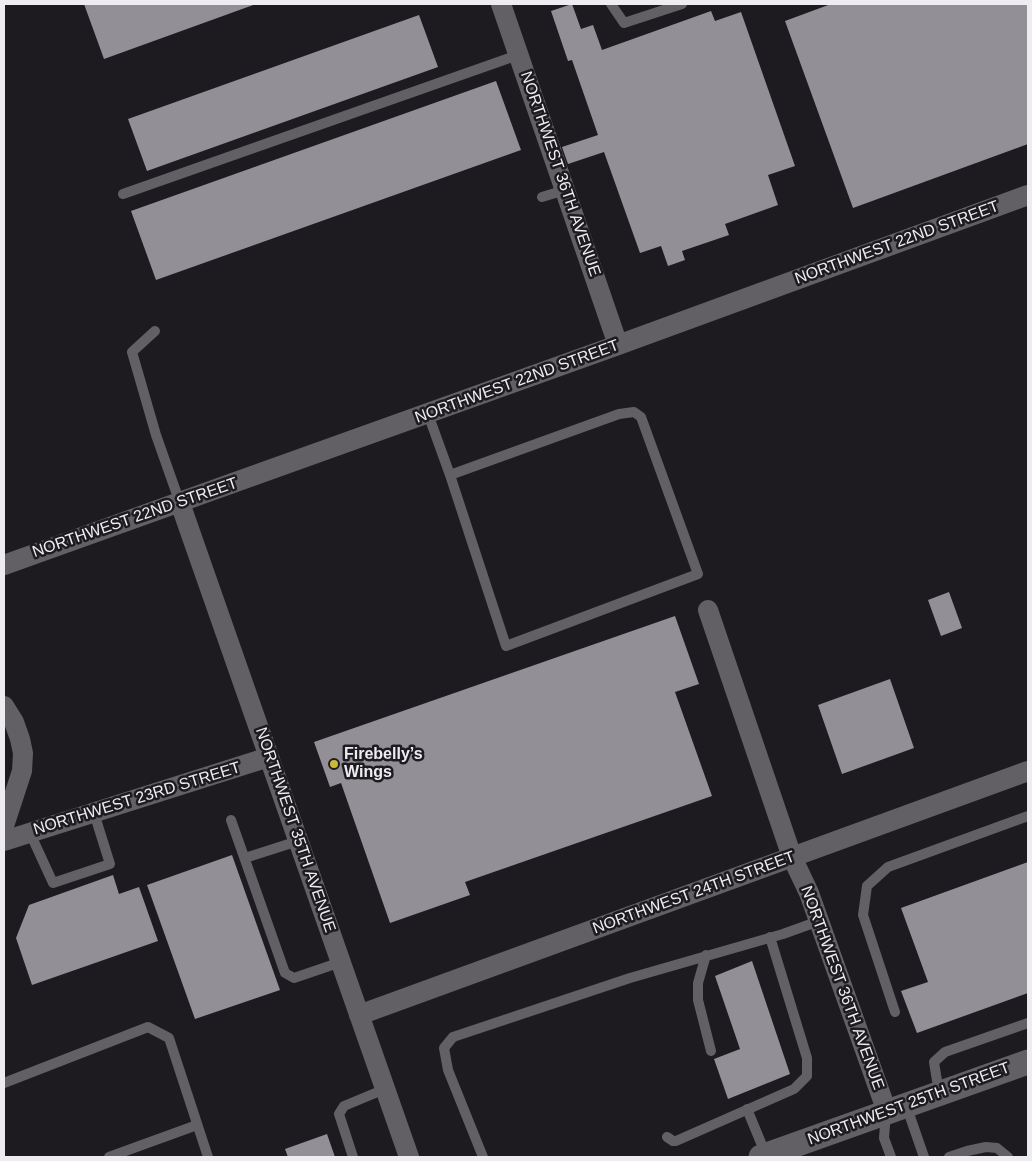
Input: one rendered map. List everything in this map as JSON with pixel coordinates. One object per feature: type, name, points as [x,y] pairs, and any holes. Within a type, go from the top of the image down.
[{"type":"street","name":"NORTHWEST 36TH AVENUE","points":[[501,4],[618,345]]},
{"type":"street","name":"NORTHWEST 22ND STREET","points":[[4,564],[428,414],[1028,195]]},
{"type":"street","name":"NORTHWEST 35TH AVENUE","points":[[180,503],[409,1157]]},
{"type":"street","name":"NORTHWEST 36TH AVENUE","points":[[708,610],[792,857],[809,893],[896,1108]]},
{"type":"street","points":[[4,826],[22,770],[23,753],[20,738],[9,714]]},
{"type":"street","name":"NORTHWEST 23RD STREET","points":[[4,841],[269,757]]},
{"type":"street","name":"NORTHWEST 24TH STREET","points":[[359,1015],[1028,772]]},
{"type":"street","name":"NORTHWEST 25TH STREET","points":[[764,1156],[1028,1062]]},
{"type":"lane","points":[[611,4],[624,23],[682,4]]},
{"type":"lane","points":[[123,194],[518,55]]},
{"type":"lane","points":[[542,197],[565,190]]},
{"type":"lane","points":[[155,331],[132,352],[156,435],[180,503]]},
{"type":"lane","points":[[428,414],[506,646],[698,574],[641,417],[634,412],[619,414],[450,475]]},
{"type":"lane","points":[[30,833],[53,883],[110,864],[94,813]]},
{"type":"lane","points":[[895,1012],[862,915],[868,886],[888,867],[1028,816]]},
{"type":"lane","points":[[231,820],[286,973],[294,978],[341,962]]},
{"type":"lane","points":[[245,858],[298,841]]},
{"type":"lane","points":[[483,1157],[448,1070],[444,1048],[454,1037],[630,978],[770,938],[819,921]]},
{"type":"lane","points":[[667,1136],[676,1141],[794,1089],[807,1076],[807,1058],[770,938]]},
{"type":"lane","points":[[706,955],[698,983],[698,1000],[711,1051]]},
{"type":"lane","points":[[939,1093],[934,1062],[945,1052],[1028,1023]]},
{"type":"lane","points":[[4,1083],[148,1026],[169,1038],[208,1157]]},
{"type":"lane","points":[[353,1157],[339,1114],[344,1106],[385,1089]]},
{"type":"lane","points":[[891,1157],[884,1138],[896,1108]]},
{"type":"lane","points":[[896,1108],[924,1157]]},
{"type":"lane","points":[[747,1109],[764,1156]]},
{"type":"lane","points":[[109,1157],[197,1125]]},
{"type":"lane","points":[[949,1157],[986,1147],[997,1148],[1008,1157]]},
{"type":"building","points":[[84,4],[256,4],[104,59]]},
{"type":"building","points":[[572,4],[581,29],[593,25],[602,50],[711,11],[715,21],[741,12],[795,166],[768,175],[778,205],[725,224],[729,235],[682,251],[685,260],[668,266],[661,246],[640,253],[604,152],[568,164],[562,147],[598,135],[572,60],[568,61],[551,11]]},
{"type":"building","points":[[831,4],[1028,4],[1028,144],[853,208],[785,21]]},
{"type":"building","points":[[419,15],[438,67],[147,171],[128,119]]},
{"type":"building","points":[[496,81],[521,150],[156,280],[131,211]]},
{"type":"building","points":[[949,592],[962,628],[941,636],[928,600]]},
{"type":"building","points":[[675,616],[699,684],[675,692],[712,796],[465,882],[470,895],[390,923],[341,783],[330,787],[314,742]]},
{"type":"building","points":[[890,679],[914,748],[842,774],[818,705]]},
{"type":"building","points":[[232,855],[280,990],[195,1019],[147,885]]},
{"type":"building","points":[[1028,862],[1028,993],[917,1033],[901,991],[928,982],[901,908]]},
{"type":"building","points":[[113,875],[119,894],[139,887],[158,941],[32,985],[16,938],[29,905]]},
{"type":"building","points":[[752,961],[790,1074],[728,1099],[714,1059],[740,1049],[715,976]]},
{"type":"building","points":[[327,1134],[335,1157],[288,1157],[285,1149]]},
{"type":"place","name":"Firebelly’s Wings","points":[[334,764]]}]
